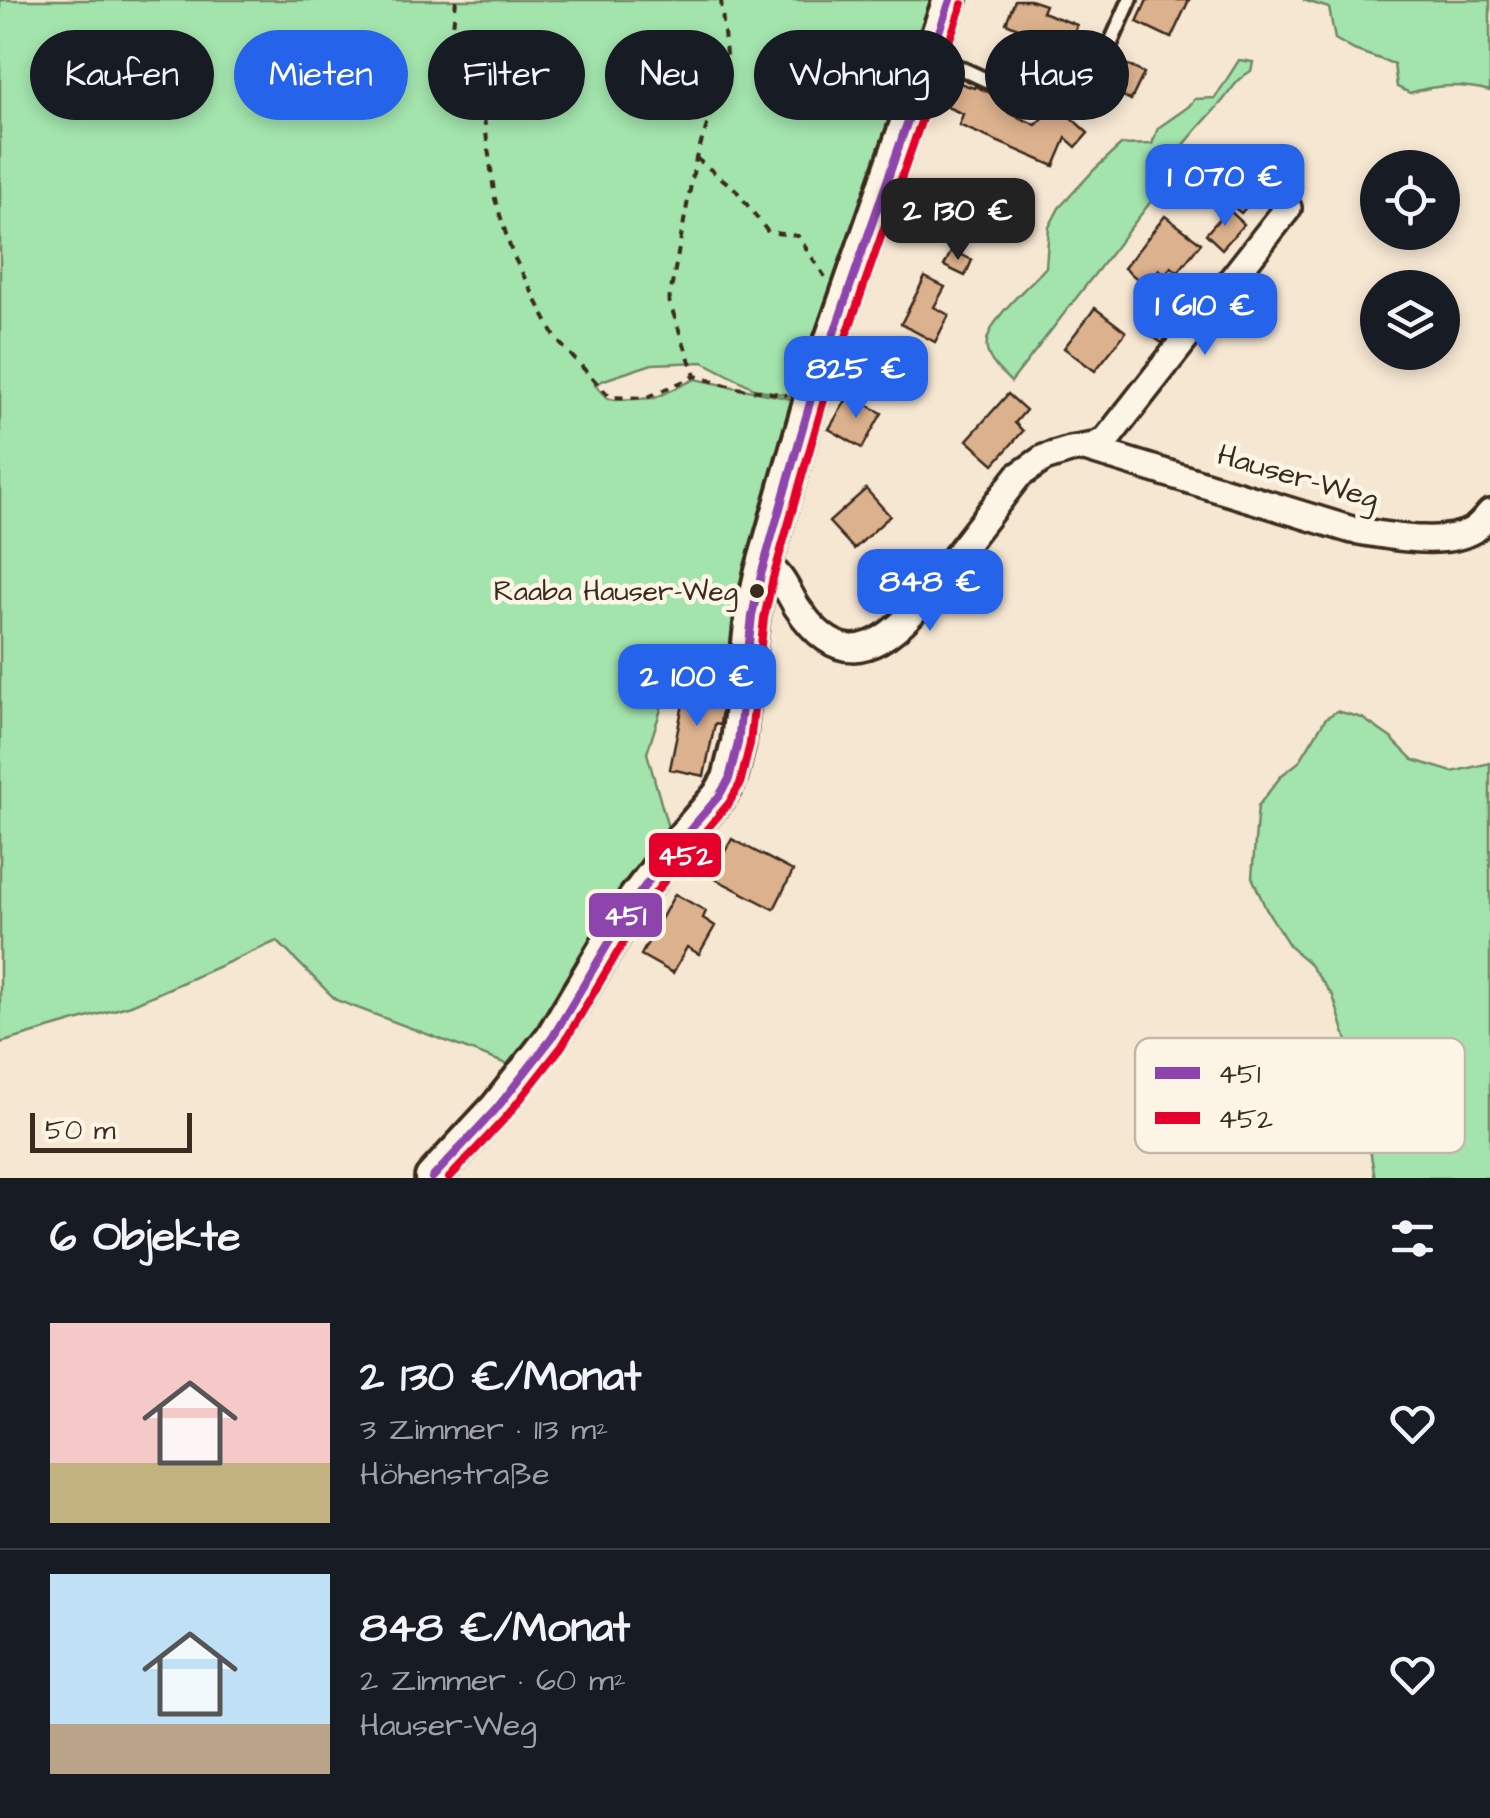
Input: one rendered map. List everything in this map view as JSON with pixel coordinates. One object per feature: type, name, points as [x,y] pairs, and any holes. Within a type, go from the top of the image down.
[{"type":"street","points":[[939,30],[950,0]]},
{"type":"street","points":[[432,1178],[471,1138],[552,1038],[635,899],[720,796],[729,779],[738,743],[752,616],[764,564],[811,400],[908,120]]},
{"type":"street","points":[[764,564],[777,573],[798,608],[839,646],[862,648],[895,631],[1018,476],[1044,458],[1106,440],[1288,208]]},
{"type":"street","name":"Hauser-Weg","points":[[1085,448],[1352,530],[1392,536],[1458,536],[1472,530],[1490,513]]},
{"type":"lane","points":[[1117,30],[1130,0]]},
{"type":"path","points":[[456,0],[450,45],[479,81],[495,200],[512,253],[556,339],[610,397],[646,398],[695,376],[737,388],[811,400]]},
{"type":"path","points":[[695,376],[670,301],[696,158],[727,66],[722,0]]},
{"type":"path","points":[[696,158],[736,189],[768,232],[798,236],[844,306]]},
{"type":"green space","points":[[0,0],[940,0],[930,30],[754,30],[754,120],[898,120],[802,398],[756,389],[703,362],[652,364],[595,385],[607,398],[615,400],[655,398],[695,379],[801,401],[733,666],[669,684],[647,753],[670,835],[542,1034],[512,1066],[336,1000],[277,941],[131,1005],[0,1043]]},
{"type":"green space","points":[[1303,0],[1490,0],[1490,91],[1450,86],[1410,93],[1397,87],[1394,64],[1335,39],[1329,8]]},
{"type":"green space","points":[[1239,60],[1253,62],[1251,71],[1237,82],[1183,147],[1156,195],[1011,382],[991,359],[987,340],[999,317],[1046,267],[1049,227],[1059,208],[1121,145],[1152,144],[1158,128],[1195,99],[1215,98]]},
{"type":"green space","points":[[1337,711],[1362,718],[1413,760],[1452,772],[1490,763],[1490,1178],[1375,1178],[1371,1153],[1465,1153],[1465,1038],[1346,1038],[1333,996],[1307,961],[1291,948],[1266,909],[1252,877],[1258,806],[1282,775],[1299,762],[1326,718]]},
{"type":"building","points":[[1015,0],[1030,0],[1045,5],[1042,12],[1077,25],[1075,30],[1023,30],[1006,23]]},
{"type":"building","points":[[1147,0],[1189,0],[1171,38],[1137,22]]},
{"type":"building","points":[[1129,66],[1144,73],[1129,99]]},
{"type":"building","points":[[965,85],[985,90],[985,120],[1025,120],[1036,125],[1041,120],[1074,120],[1088,133],[1076,147],[1066,138],[1054,166],[959,125],[965,120]]},
{"type":"building","points":[[1242,149],[1266,170],[1258,179],[1266,185],[1241,213],[1210,187]]},
{"type":"building","points":[[1228,209],[1244,224],[1222,249],[1206,234]]},
{"type":"building","points":[[1165,216],[1201,243],[1178,272],[1171,267],[1165,274],[1159,269],[1146,286],[1124,268]]},
{"type":"building","points":[[952,250],[972,260],[965,276],[944,266]]},
{"type":"building","points":[[925,277],[945,287],[934,307],[949,315],[935,342],[901,324]]},
{"type":"building","points":[[1095,308],[1126,332],[1095,371],[1064,348]]},
{"type":"building","points":[[1158,316],[1174,328],[1162,343],[1146,332]]},
{"type":"building","points":[[1008,394],[1026,410],[1015,423],[1023,431],[994,464],[967,440]]},
{"type":"building","points":[[849,395],[882,413],[862,448],[829,429]]},
{"type":"building","points":[[866,489],[890,516],[854,549],[829,522]]},
{"type":"building","points":[[687,684],[724,692],[720,725],[715,724],[704,776],[670,769]]},
{"type":"building","points":[[732,839],[793,871],[774,909],[694,868],[705,846],[723,855]]},
{"type":"building","points":[[675,894],[706,911],[703,918],[715,926],[699,954],[687,947],[673,973],[641,955]]},
{"type":"transit line","name":"451","points":[[432,1178],[497,1108],[552,1038],[635,899],[729,779],[738,743],[752,616],[761,575],[811,399],[950,0]]},
{"type":"transit line","name":"452","points":[[449,1178],[507,1116],[562,1046],[645,906],[740,784],[750,744],[764,618],[773,578],[823,403],[962,4]]},
{"type":"place","name":"Raaba Hauser-Weg","points":[[757,591]]}]
